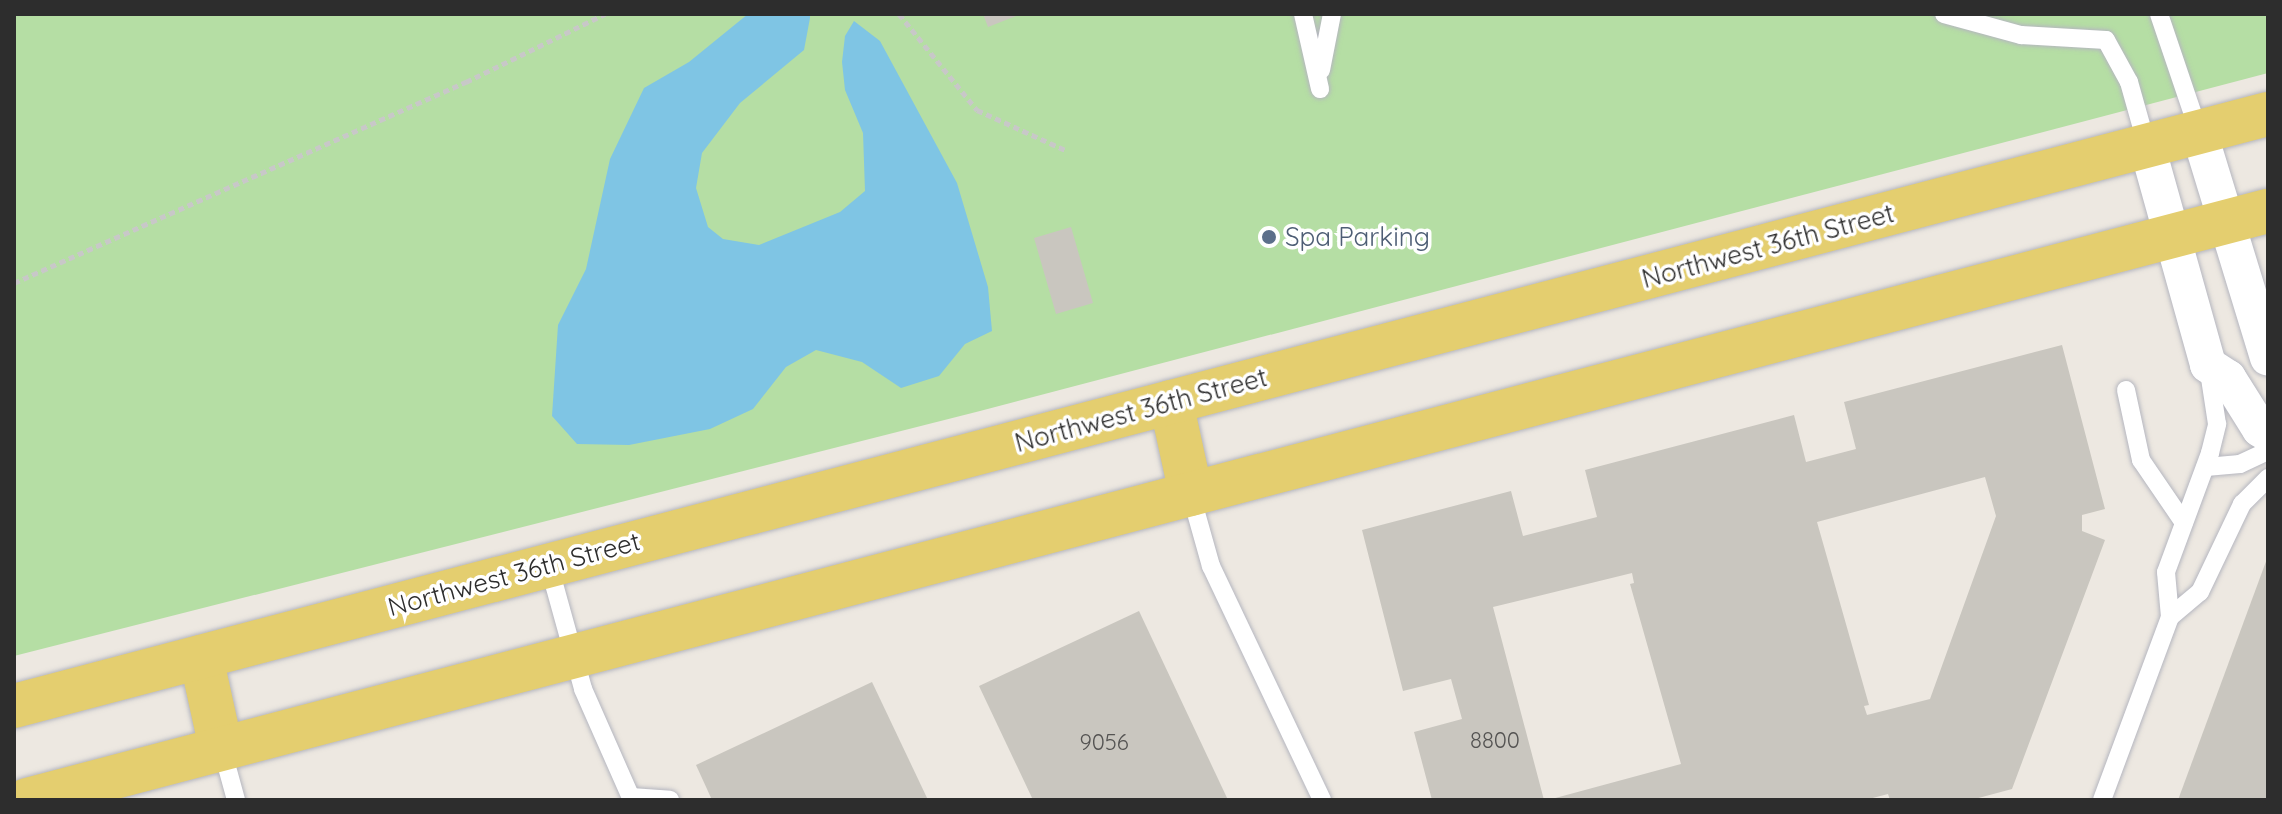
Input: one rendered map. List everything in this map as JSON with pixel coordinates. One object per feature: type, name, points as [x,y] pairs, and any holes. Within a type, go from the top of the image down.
[{"type":"main road","name":"Northwest 36th Street","points":[[14,706],[2268,114]]},
{"type":"main road","points":[[27,800],[2248,217]]},
{"type":"main road","points":[[1171,402],[1191,494]]},
{"type":"main road","points":[[201,657],[221,748]]},
{"type":"street","points":[[2199,132],[2248,217],[2268,358]]},
{"type":"street","points":[[2147,146],[2170,238],[2208,365],[2228,378],[2260,429],[2268,434]]},
{"type":"lane","points":[[1303,14],[1320,89],[1324,36],[1332,14]]},
{"type":"lane","points":[[1944,14],[2021,35],[2106,40],[2129,82],[2147,146]]},
{"type":"lane","points":[[2159,14],[2199,132]]},
{"type":"lane","points":[[2102,800],[2170,617],[2166,572],[2206,467],[2217,424],[2208,365]]},
{"type":"lane","points":[[2126,390],[2141,460],[2184,523]]},
{"type":"lane","points":[[2206,467],[2240,464],[2268,451]]},
{"type":"lane","points":[[2170,617],[2200,592],[2242,504],[2268,478]]},
{"type":"lane","points":[[1191,494],[1211,566],[1322,800]]},
{"type":"lane","points":[[549,565],[572,656],[631,798],[670,800]]},
{"type":"lane","points":[[221,748],[236,800]]},
{"type":"path","points":[[14,283],[466,82],[605,14]]},
{"type":"path","points":[[899,14],[977,110],[1065,150]]},
{"type":"green space","points":[[14,14],[2268,14],[2268,73],[980,411],[14,656]]},
{"type":"water","points":[[748,14],[810,14],[810,18],[804,50],[740,103],[702,153],[696,188],[708,227],[723,239],[759,245],[840,212],[865,191],[863,133],[845,90],[842,62],[845,36],[854,21],[880,41],[957,183],[988,287],[992,331],[965,344],[939,376],[901,388],[862,362],[816,350],[786,367],[753,409],[710,429],[629,445],[577,444],[552,416],[558,325],[586,269],[610,159],[644,88],[689,62]]},
{"type":"building","points":[[983,14],[1021,14],[988,27]]},
{"type":"building","points":[[1071,227],[1093,303],[1056,314],[1034,238]]},
{"type":"building","points":[[2062,345],[2105,509],[2082,515],[2082,531],[2105,540],[2012,789],[1971,800],[1890,800],[1888,794],[1865,800],[1548,800],[1681,764],[1630,584],[1634,583],[1632,573],[1493,607],[1544,800],[1432,800],[1414,732],[1462,719],[1451,679],[1403,691],[1362,530],[1511,491],[1523,536],[1597,517],[1585,470],[1794,415],[1806,462],[1856,449],[1844,402]],"holes":[[[1985,477],[1996,516],[1930,699],[1867,715],[1864,706],[1869,705],[1817,522]]]},
{"type":"building","points":[[2268,556],[2268,800],[2178,800]]},
{"type":"building","points":[[1139,611],[1228,800],[1033,800],[979,686]]},
{"type":"building","points":[[872,682],[928,800],[712,800],[696,765]]},
{"type":"place","name":"Spa Parking","points":[[1269,237]]}]
